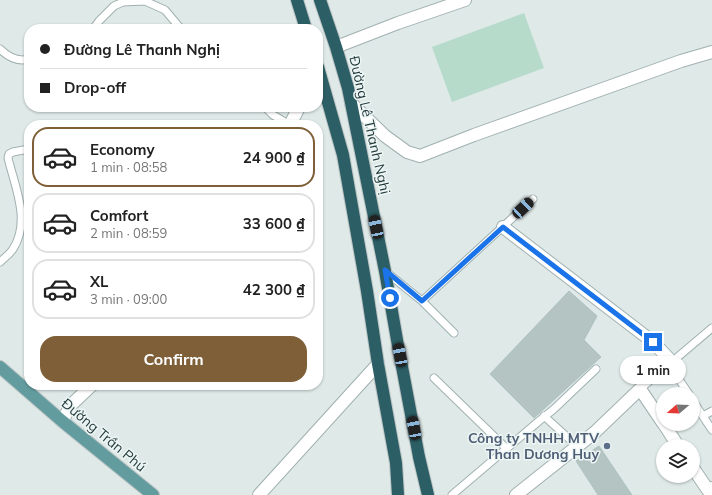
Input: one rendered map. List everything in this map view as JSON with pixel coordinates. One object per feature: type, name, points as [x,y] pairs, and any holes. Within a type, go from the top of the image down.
[{"type":"highway","points":[[297,0],[304,24]]},
{"type":"highway","name":"Đường Lê Thanh Nghị","points":[[320,0],[348,88],[385,270],[419,457],[428,495]]},
{"type":"highway","points":[[323,86],[343,155],[396,463],[398,495]]},
{"type":"main road","name":"Đường Trần Phú","points":[[0,367],[24,388]]},
{"type":"main road","name":"Đường Trần Phú","points":[[27,390],[153,495]]},
{"type":"street","points":[[336,47],[398,23],[465,0]]},
{"type":"street","points":[[351,104],[385,136],[408,152],[420,156],[489,130],[712,52]]},
{"type":"street","points":[[503,227],[653,342],[672,362]]},
{"type":"street","points":[[259,495],[378,364]]},
{"type":"street","points":[[516,495],[594,433],[640,389],[656,413]]},
{"type":"street","points":[[62,420],[72,404],[87,390]]},
{"type":"street","points":[[700,477],[710,491]]},
{"type":"lane","points":[[97,24],[114,6],[123,2],[145,2],[164,10],[177,24]]},
{"type":"lane","points":[[0,49],[10,58],[24,61]]},
{"type":"lane","points":[[270,112],[282,120]]},
{"type":"lane","points":[[0,262],[12,250],[17,240],[21,223],[19,198],[8,158],[9,154],[24,150]]},
{"type":"lane","points":[[422,301],[533,199]]},
{"type":"lane","points":[[385,270],[422,301],[454,333]]},
{"type":"lane","points":[[640,389],[712,328]]},
{"type":"lane","points":[[452,495],[554,409],[596,369]]},
{"type":"lane","points":[[434,378],[506,448]]},
{"type":"lane","points":[[680,381],[684,387]]},
{"type":"lane","points":[[700,411],[712,430]]},
{"type":"lane","points":[[703,416],[712,411]]},
{"type":"lane","points":[[544,416],[577,446]]},
{"type":"green space","points":[[524,13],[544,68],[452,102],[432,47]]},
{"type":"building","points":[[569,291],[597,316],[584,340],[601,357],[534,418],[490,374]]},
{"type":"building","points":[[599,446],[632,495],[598,495],[576,461]]},
{"type":"place","name":"Công ty TNHH MTV Than Dương Huy","points":[[607,446]]},
{"type":"route","points":[[390,298],[385,270],[422,301],[503,227],[653,342]]}]
